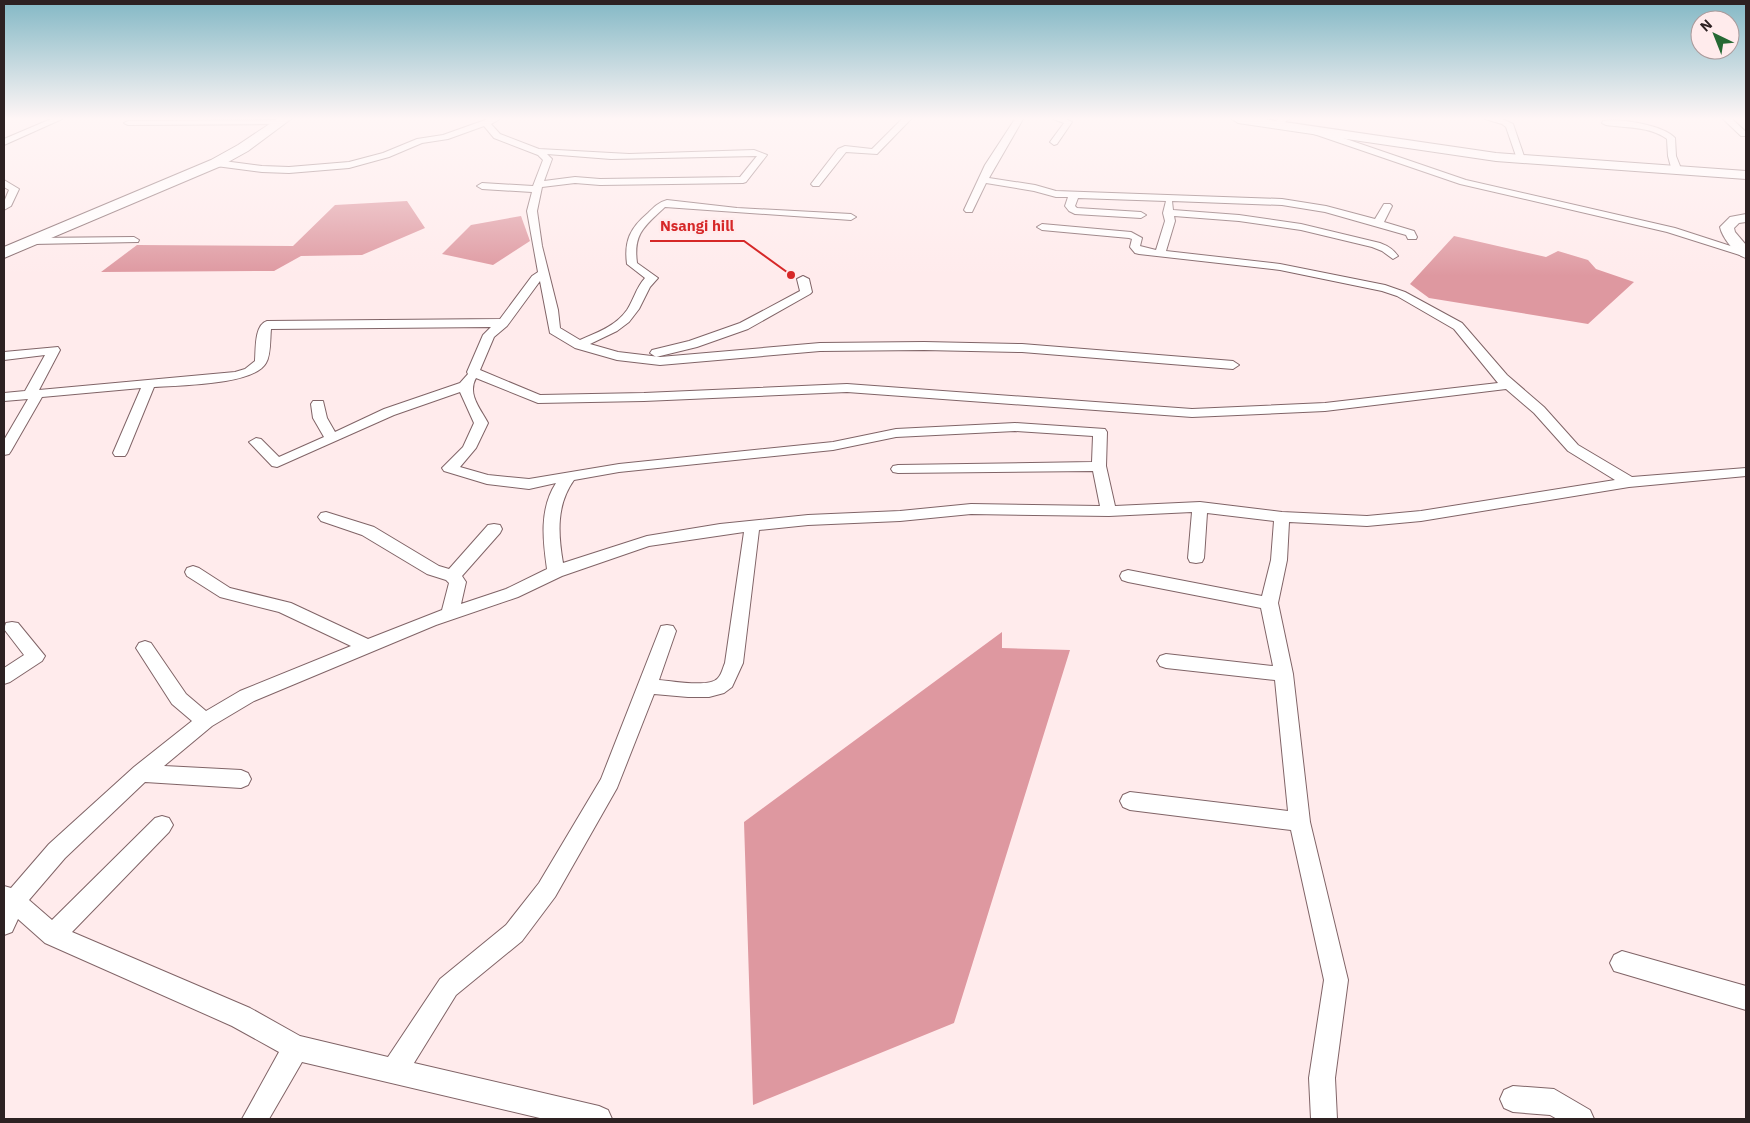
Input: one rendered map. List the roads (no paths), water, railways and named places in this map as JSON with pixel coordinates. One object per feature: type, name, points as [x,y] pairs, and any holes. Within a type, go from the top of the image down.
[{"type":"main road","points":[[4,253],[196,171]]},
{"type":"main road","points":[[1696,171],[1746,175]]},
{"type":"street","points":[[543,171],[537,187],[532,211],[552,310],[554,330],[579,345],[617,356],[660,360],[860,346],[994,346],[1233,365]]},
{"type":"street","points":[[482,186],[537,187],[575,180],[600,182],[743,180],[750,171]]},
{"type":"street","points":[[816,184],[826,171]]},
{"type":"street","points":[[970,210],[988,171]]},
{"type":"street","points":[[1432,171],[1463,182],[1671,230],[1746,254]]},
{"type":"street","points":[[984,180],[1035,188],[1051,194],[1282,202],[1326,209],[1410,233],[1412,237]]},
{"type":"street","points":[[4,183],[14,190],[8,204],[4,207]]},
{"type":"street","points":[[1074,195],[1070,206],[1075,211],[1141,215]]},
{"type":"street","points":[[1160,254],[1170,220],[1168,213],[1170,198]]},
{"type":"street","points":[[579,345],[614,328],[629,317],[637,304],[644,285],[652,278],[632,264],[629,249],[632,233],[662,205],[667,203],[708,210],[851,218]]},
{"type":"street","points":[[1378,223],[1387,206]]},
{"type":"street","points":[[1168,213],[1239,218],[1301,227],[1376,245],[1386,249],[1393,256]]},
{"type":"street","points":[[1746,218],[1735,220],[1727,227],[1728,233],[1746,254]]},
{"type":"street","points":[[1042,227],[1134,235],[1137,238],[1136,249],[1160,254],[1280,268],[1384,288],[1440,314],[1458,326],[1502,378],[1539,410],[1573,448],[1628,482]]},
{"type":"street","points":[[32,241],[134,240]]},
{"type":"street","points":[[256,442],[277,463],[389,412],[465,386],[474,372],[489,335],[503,323],[536,278],[544,273]]},
{"type":"street","points":[[617,356],[641,356],[664,351],[744,326],[806,292],[804,278]]},
{"type":"street","points":[[4,397],[235,376],[250,372],[261,362],[265,327],[267,325],[503,323]]},
{"type":"street","points":[[4,356],[54,350],[34,394],[4,451]]},
{"type":"street","points":[[474,372],[538,399],[644,397],[847,388],[1192,413],[1284,410],[1363,403],[1497,387],[1505,385],[1502,378]]},
{"type":"street","points":[[120,453],[149,384]]},
{"type":"street","points":[[465,386],[467,397],[481,423],[473,443],[464,455],[449,468],[487,479],[529,484],[619,468],[833,446],[896,433],[1015,427],[1100,432],[1099,466],[1109,511]]},
{"type":"street","points":[[318,404],[320,418],[332,439]]},
{"type":"street","points":[[898,469],[1099,466]]},
{"type":"street","points":[[4,924],[9,899],[57,851],[141,773],[205,721],[248,696],[450,614],[512,593],[556,572],[648,541],[720,529],[808,520],[900,516],[971,508],[1109,511],[1200,507],[1282,517],[1367,521],[1421,516],[1628,482],[1746,472]]},
{"type":"street","points":[[556,572],[550,521],[556,501],[569,476]]},
{"type":"street","points":[[1196,558],[1200,507]]},
{"type":"street","points":[[326,517],[368,531],[433,570],[452,576],[458,582],[450,614]]},
{"type":"street","points":[[1282,517],[1279,560],[1269,603],[1284,674],[1300,822],[1336,980],[1322,1078],[1324,1119]]},
{"type":"street","points":[[648,686],[701,690],[716,689],[725,683],[734,662],[752,527]]},
{"type":"street","points":[[452,576],[494,529]]},
{"type":"street","points":[[193,572],[226,593],[285,606],[369,647]]},
{"type":"street","points":[[1128,576],[1269,603]]},
{"type":"street","points":[[4,677],[36,656],[12,628]]},
{"type":"street","points":[[394,1071],[448,987],[514,933],[547,890],[610,782],[648,686],[667,631]]},
{"type":"street","points":[[145,648],[179,699],[205,721]]},
{"type":"street","points":[[1166,661],[1284,674]]},
{"type":"street","points":[[141,773],[241,779]]},
{"type":"street","points":[[1130,801],[1300,822]]},
{"type":"street","points":[[53,934],[162,825]]},
{"type":"street","points":[[9,899],[53,934],[241,1016],[296,1048],[599,1119]]},
{"type":"street","points":[[1622,963],[1746,998]]},
{"type":"street","points":[[255,1119],[296,1048]]},
{"type":"street","points":[[1513,1099],[1554,1102],[1581,1119]]},
{"type":"place","name":"Nsangi hill","points":[[791,275]]}]
